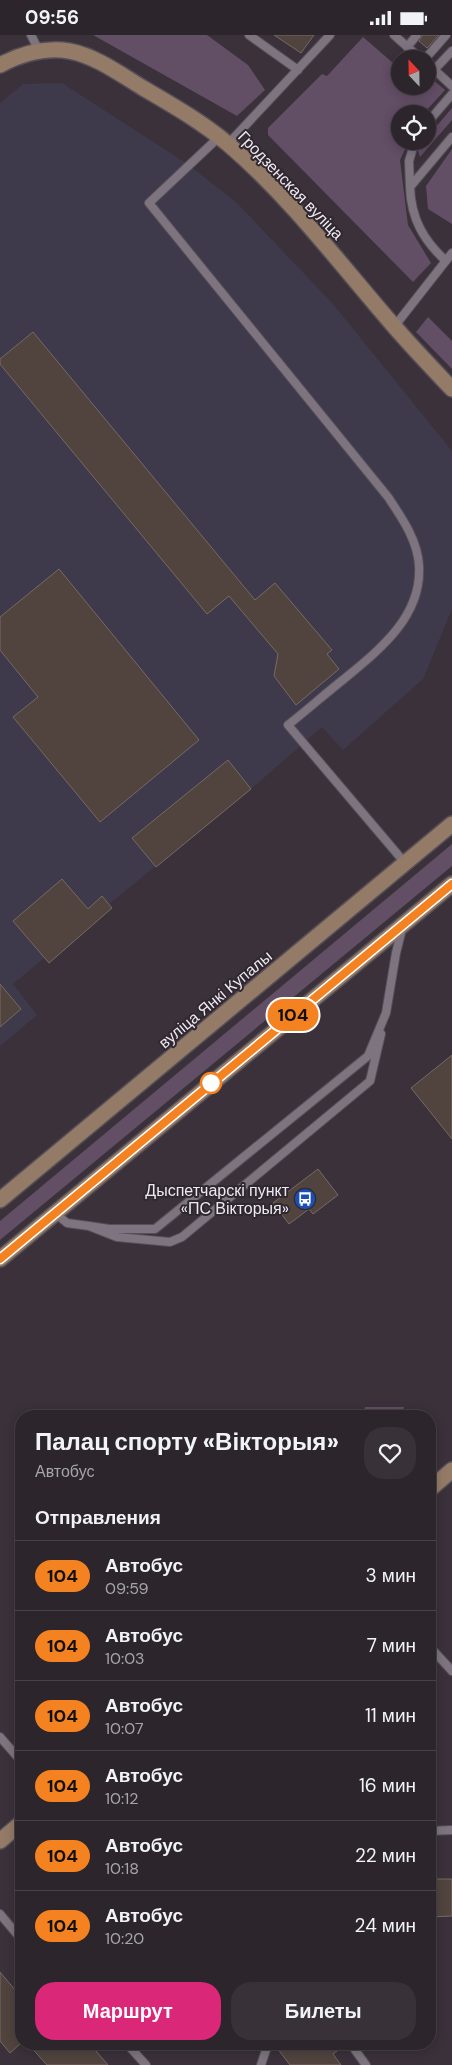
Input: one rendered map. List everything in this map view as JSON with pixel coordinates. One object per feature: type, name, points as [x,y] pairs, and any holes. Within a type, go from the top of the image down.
[{"type":"main road","name":"Гродзенская вуліца","points":[[0,65],[10,59],[39,51],[70,51],[104,65],[170,104],[224,141],[307,223],[394,327],[452,389]]},
{"type":"main road","name":"вуліца Янкі Купалы","points":[[0,1200],[452,824]]},
{"type":"main road","points":[[0,1259],[452,884]]},
{"type":"main road","points":[[436,1484],[452,1470]]},
{"type":"main road","points":[[0,1841],[15,1828]]},
{"type":"lane","points":[[31,35],[39,51]]},
{"type":"lane","points":[[249,35],[298,70]]},
{"type":"lane","points":[[330,35],[298,70],[224,141],[150,203],[388,497],[408,529],[415,547],[419,565],[419,587],[410,610],[396,631],[377,652],[288,725],[405,863]]},
{"type":"lane","points":[[407,47],[417,35]]},
{"type":"lane","points":[[433,50],[446,35]]},
{"type":"lane","points":[[397,36],[410,50]]},
{"type":"lane","points":[[436,68],[452,51]]},
{"type":"lane","points":[[436,72],[452,86]]},
{"type":"lane","points":[[436,112],[452,94]]},
{"type":"lane","points":[[410,187],[452,137]]},
{"type":"lane","points":[[412,150],[409,161],[410,187],[412,205],[418,225],[430,245],[446,261]]},
{"type":"lane","points":[[394,327],[452,253]]},
{"type":"lane","points":[[89,1226],[117,1237],[170,1242],[182,1237],[370,1081],[386,1013],[399,935],[405,923]]},
{"type":"lane","points":[[55,1213],[67,1223],[109,1229],[155,1229],[368,1056],[386,1013]]},
{"type":"lane","points":[[436,1654],[452,1671]]},
{"type":"lane","points":[[0,1737],[15,1754]]},
{"type":"lane","points":[[436,1831],[452,1831]]},
{"type":"lane","points":[[0,1914],[15,1932]]},
{"type":"lane","points":[[132,2050],[146,2065]]},
{"type":"lane","points":[[260,2065],[266,2050]]},
{"type":"lane","points":[[355,2050],[366,2065]]},
{"type":"shaded area","points":[[93,35],[207,35],[248,65],[265,90],[237,116]]},
{"type":"shaded area","points":[[363,37],[391,61],[391,95],[436,95],[436,82],[445,90],[431,105],[391,105],[391,150],[405,150],[400,160],[408,225],[431,263],[413,282],[268,135],[268,128],[322,74],[327,76]]},
{"type":"shaded area","points":[[62,83],[189,165],[237,203],[333,304],[452,451],[452,609],[423,679],[343,750],[322,727],[251,789],[109,904],[112,908],[49,963],[44,958],[13,984],[37,1015],[0,1046],[0,103],[23,84]]},
{"type":"shaded area","points":[[452,108],[452,120],[436,138],[436,127]]},
{"type":"shaded area","points":[[452,149],[452,224],[428,209],[426,186]]},
{"type":"shaded area","points":[[418,150],[426,150],[420,157]]},
{"type":"shaded area","points":[[428,317],[452,341],[452,369],[416,332]]},
{"type":"shaded area","points":[[452,844],[452,866],[0,1240],[0,1221]]},
{"type":"shaded area","points":[[365,1407],[404,1407],[403,1410],[364,1410]]},
{"type":"building","points":[[274,35],[314,35],[301,53]]},
{"type":"building","points":[[423,35],[439,35],[427,48],[419,41]]},
{"type":"building","points":[[33,332],[255,600],[275,583],[332,650],[327,654],[339,669],[296,705],[274,676],[278,654],[229,596],[207,614],[0,364],[0,359]]},
{"type":"building","points":[[59,569],[199,740],[100,822],[13,717],[38,697],[0,650],[0,617]]},
{"type":"building","points":[[228,760],[251,789],[156,867],[132,838]]},
{"type":"building","points":[[62,879],[88,909],[102,896],[112,908],[49,963],[13,921]]},
{"type":"building","points":[[0,984],[21,1009],[0,1027]]},
{"type":"building","points":[[452,1055],[452,1139],[411,1088]]},
{"type":"building","name":"Дыспетчарскі пункт «ПС Вікторыя»","points":[[318,1169],[338,1195],[313,1214],[309,1209],[289,1224],[273,1203]]},
{"type":"building","points":[[436,1879],[452,1879],[452,1916],[436,1917]]},
{"type":"building","points":[[0,1972],[15,1990],[15,2048],[10,2053],[0,2041]]},
{"type":"building","points":[[33,2050],[95,2050],[108,2065],[47,2065]]},
{"type":"building","points":[[279,2050],[338,2050],[333,2054],[341,2065],[290,2065]]},
{"type":"bus line","name":"104","points":[[0,1259],[452,884]]},
{"type":"place","name":"Дыспетчарскі пункт «ПС Вікторыя»","points":[[305,1199]]}]
